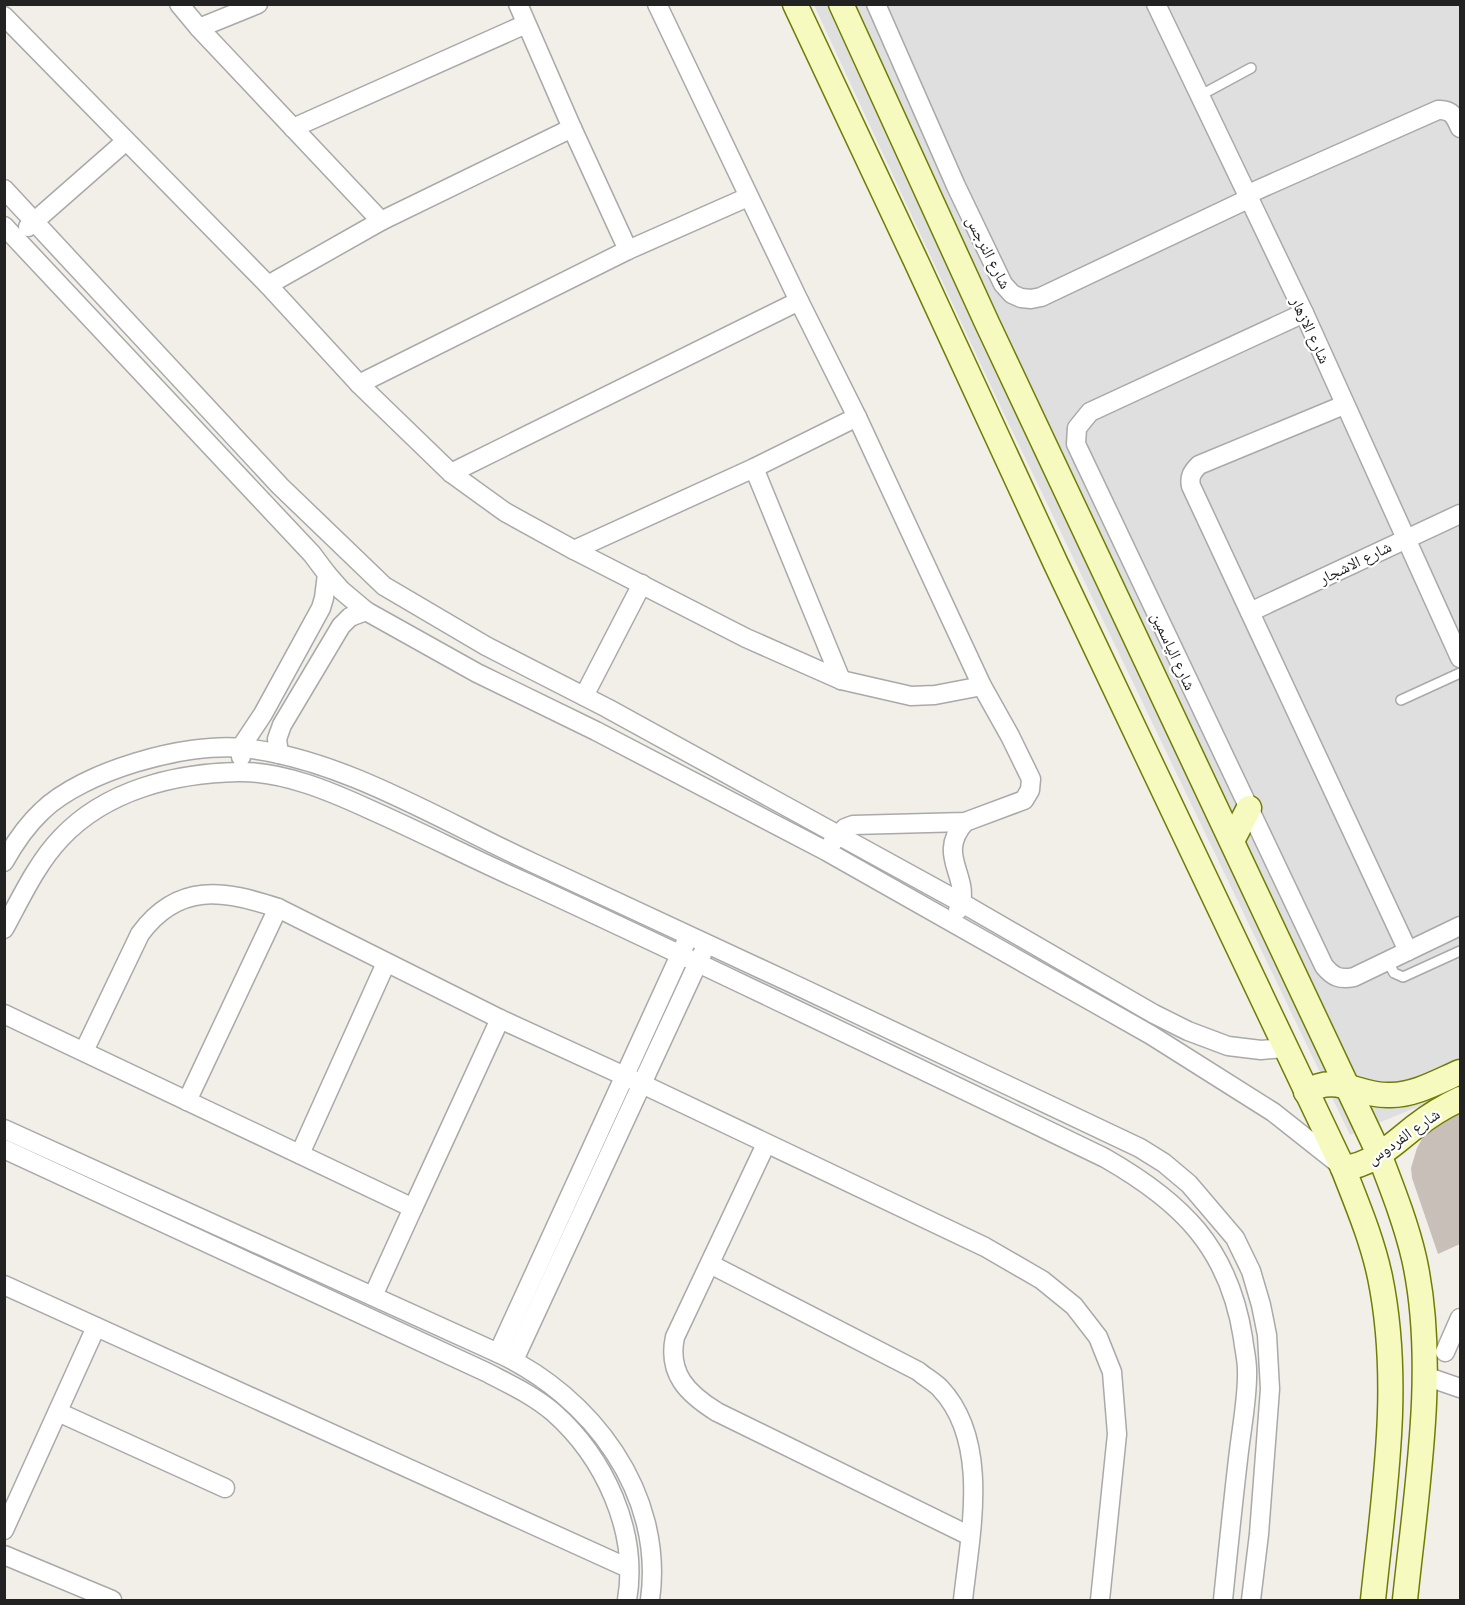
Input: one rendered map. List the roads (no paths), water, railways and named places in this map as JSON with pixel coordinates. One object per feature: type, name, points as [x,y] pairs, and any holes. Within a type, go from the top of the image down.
[{"type":"street","points":[[179,4],[381,221]]},
{"type":"street","points":[[199,28],[258,4]]},
{"type":"street","points":[[518,4],[628,250]]},
{"type":"street","points":[[657,4],[748,197],[857,417],[982,686],[1031,779],[1032,785],[1024,800],[965,822],[862,823],[845,828],[826,851]]},
{"type":"street","points":[[795,4],[1056,564],[1343,1168],[1371,1243],[1386,1313],[1390,1350],[1391,1400],[1389,1445],[1372,1600]]},
{"type":"street","points":[[841,4],[1072,504],[1379,1154],[1403,1220],[1414,1259],[1422,1308],[1443,1353]]},
{"type":"street","name":"شارع الازهار","points":[[1156,4],[1304,314],[1461,658]]},
{"type":"street","name":"شارع النرجس","points":[[880,6],[956,186],[1003,284],[1012,294],[1021,298],[1041,297],[1247,197],[1438,110],[1452,112],[1461,128]]},
{"type":"street","points":[[4,16],[268,285],[358,384],[451,473],[505,512],[746,638],[841,680],[911,696],[935,695],[982,686]]},
{"type":"street","points":[[293,128],[526,24]]},
{"type":"street","points":[[268,285],[381,221],[572,128]]},
{"type":"street","points":[[126,141],[35,220],[10,232],[312,554],[341,590],[366,611],[477,673],[596,731],[826,851],[1151,1035],[1273,1112],[1343,1168]]},
{"type":"street","points":[[929,197],[956,186]]},
{"type":"street","points":[[4,189],[280,486],[384,586],[486,646],[607,708],[838,834],[1154,1014],[1188,1031],[1228,1046],[1261,1050],[1285,1048]]},
{"type":"street","points":[[358,384],[628,250],[748,197]]},
{"type":"street","points":[[451,473],[799,301]]},
{"type":"street","name":"شارع الياسمين","points":[[1304,314],[1090,412],[1077,428],[1076,444],[1324,966],[1332,975],[1342,979],[1354,976],[1461,926]]},
{"type":"street","points":[[1344,405],[1199,465],[1190,478],[1191,486],[1408,951]]},
{"type":"street","points":[[574,550],[754,468],[857,417]]},
{"type":"street","points":[[754,468],[841,680]]},
{"type":"street","points":[[1072,504],[1098,491]]},
{"type":"street","name":"شارع الاشجار","points":[[1250,612],[1461,514]]},
{"type":"street","points":[[241,771],[241,747],[263,714],[321,608],[327,574]]},
{"type":"street","points":[[584,696],[642,584]]},
{"type":"street","points":[[279,754],[278,739],[282,725],[341,626],[350,617],[366,611]]},
{"type":"street","points":[[596,731],[607,708]]},
{"type":"street","points":[[4,862],[24,831],[42,811],[60,796],[115,769],[152,758],[198,749],[241,747],[279,754],[342,773],[405,800],[529,861],[689,934],[1140,1148],[1164,1163],[1189,1184],[1235,1238],[1251,1271],[1262,1305],[1268,1335],[1270,1389],[1251,1600]]},
{"type":"street","points":[[4,929],[59,839],[94,809],[123,794],[157,783],[241,771],[276,776],[314,786],[351,801],[698,962],[1105,1158],[1138,1177],[1166,1198],[1192,1224],[1211,1248],[1227,1278],[1239,1314],[1248,1370],[1223,1600]]},
{"type":"street","points":[[1232,841],[1249,808]]},
{"type":"street","points":[[952,922],[962,903],[963,893],[952,850],[954,839],[965,822]]},
{"type":"street","points":[[84,1051],[140,934],[149,921],[175,903],[195,896],[220,894],[246,898],[278,908],[500,1019],[985,1247],[1042,1280],[1074,1306],[1098,1336],[1112,1372],[1117,1434],[1100,1600]]},
{"type":"street","points":[[188,1101],[278,908]]},
{"type":"street","points":[[506,1357],[633,1080],[689,934]]},
{"type":"street","points":[[633,1080],[708,943]]},
{"type":"street","points":[[300,1154],[386,963]]},
{"type":"street","points":[[4,1014],[413,1208]]},
{"type":"street","points":[[373,1296],[500,1019]]},
{"type":"street","points":[[931,1074],[942,1054]]},
{"type":"street","name":"شارع الفردوس","points":[[1306,1092],[1326,1083],[1345,1085],[1362,1092],[1391,1095],[1425,1087],[1461,1072]]},
{"type":"street","name":"شارع الفردوس","points":[[1343,1168],[1362,1165],[1430,1115],[1461,1099]]},
{"type":"street","points":[[4,1129],[506,1357],[548,1381],[592,1421],[625,1469],[639,1500],[649,1541],[652,1569],[650,1600]]},
{"type":"street","points":[[766,1144],[675,1337],[672,1352],[679,1377],[700,1402],[717,1412],[970,1536]]},
{"type":"street","points":[[4,1149],[486,1372],[532,1397],[552,1412],[576,1436],[594,1459],[610,1487],[626,1538],[627,1600]]},
{"type":"street","points":[[710,1264],[918,1371],[940,1387],[956,1409],[966,1433],[973,1466],[973,1508],[963,1600]]},
{"type":"street","points":[[4,1285],[628,1568]]},
{"type":"street","points":[[399,1332],[408,1312]]},
{"type":"street","points":[[1405,1600],[1425,1376],[1443,1353],[1461,1318]]},
{"type":"street","points":[[4,1530],[96,1327]]},
{"type":"street","points":[[1425,1376],[1461,1388]]},
{"type":"street","points":[[58,1412],[225,1488]]},
{"type":"street","points":[[4,1555],[112,1600]]},
{"type":"lane","points":[[1201,95],[1251,68]]},
{"type":"lane","points":[[1401,700],[1461,673]]},
{"type":"lane","points":[[1387,960],[1394,973],[1403,977],[1461,951]]}]
